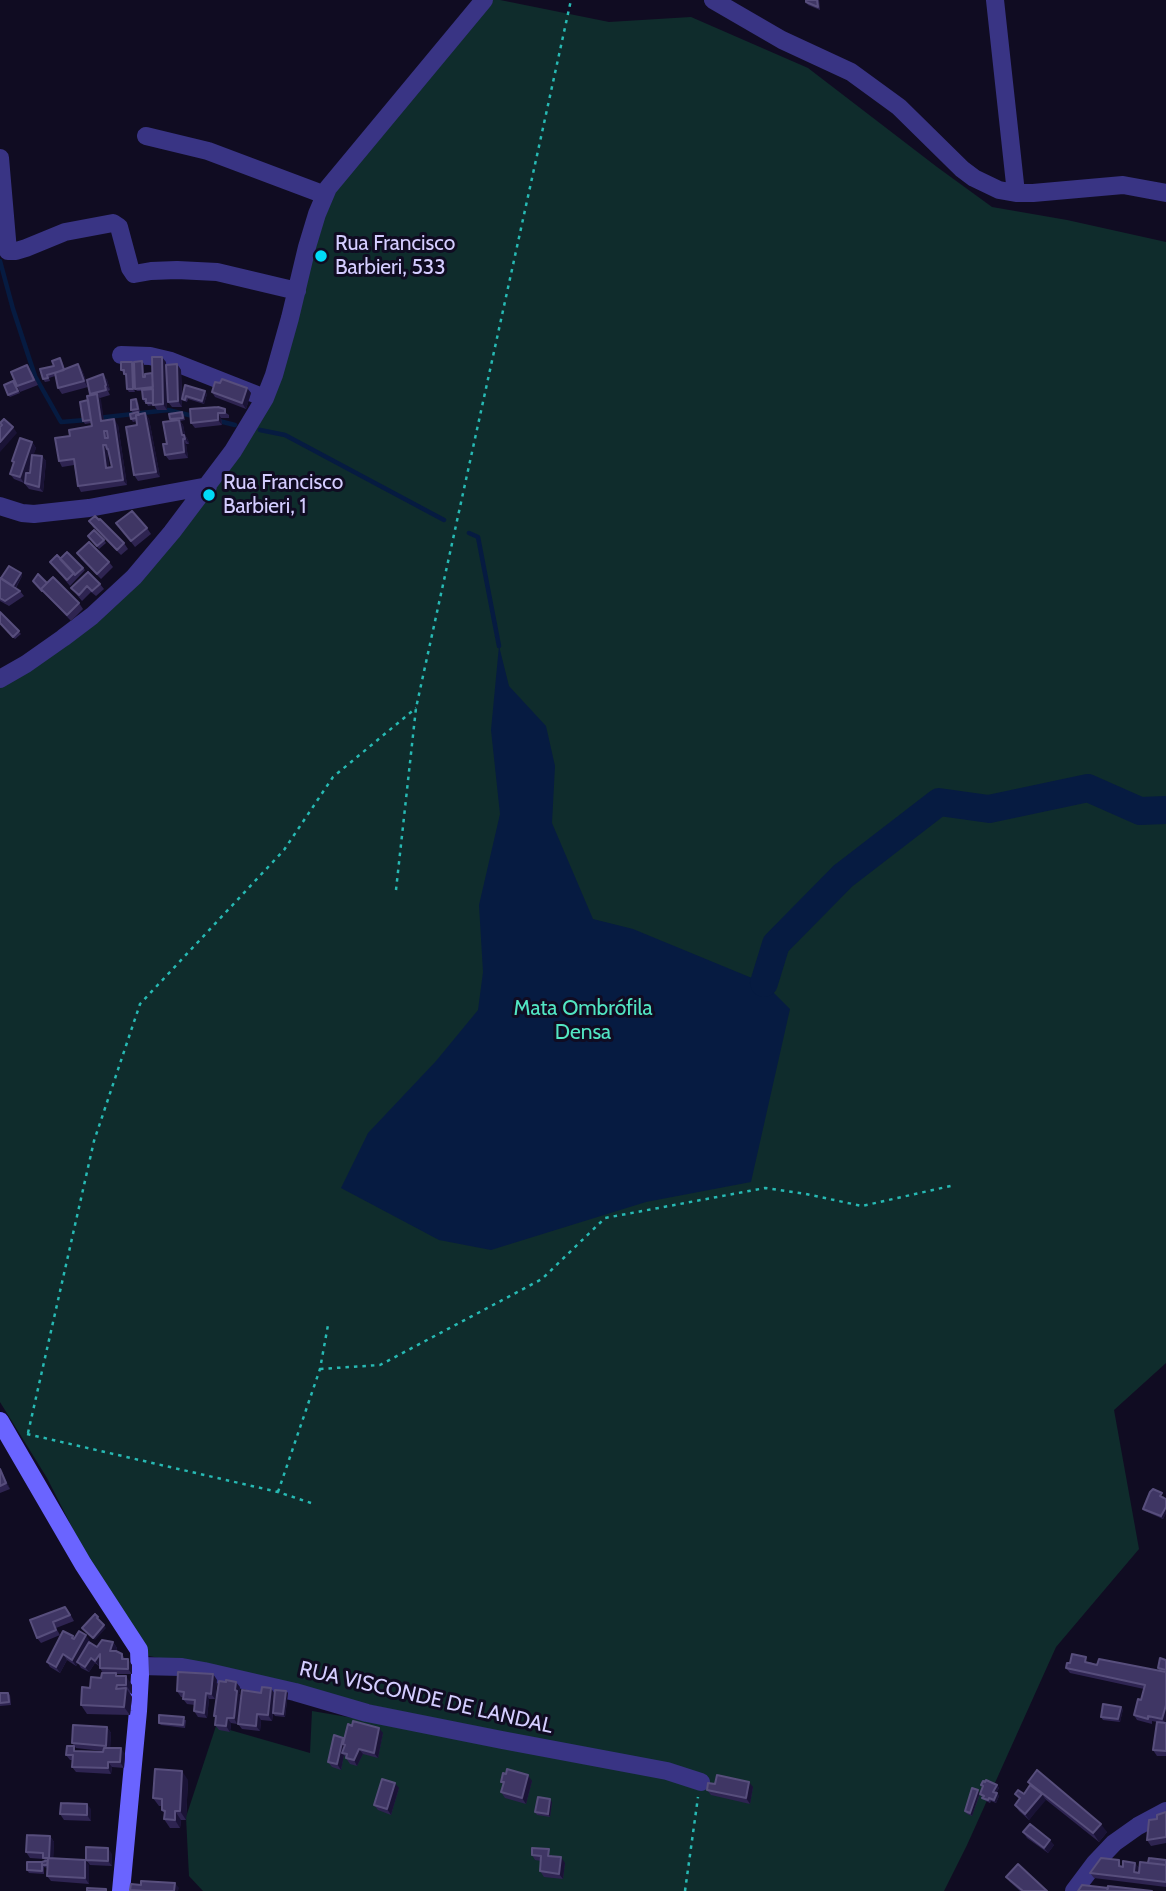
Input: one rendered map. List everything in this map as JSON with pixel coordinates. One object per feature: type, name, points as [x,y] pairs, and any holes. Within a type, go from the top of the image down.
[{"type":"main road","points":[[12,1430],[83,1564],[139,1650],[133,1781],[121,1891]]},
{"type":"street","points":[[713,0],[782,40],[851,72],[899,107],[974,178],[999,190],[1016,193],[1123,185],[1166,193]]},
{"type":"street","points":[[995,0],[1016,193]]},
{"type":"street","points":[[0,679],[56,644],[134,577],[233,451],[265,398],[278,365],[307,247],[325,195],[334,180],[479,1]]},
{"type":"street","points":[[146,136],[208,151],[325,195]]},
{"type":"street","points":[[0,158],[8,251],[26,248],[65,232],[116,224],[134,274],[151,271],[217,272],[297,291]]},
{"type":"street","points":[[121,355],[150,356],[171,361],[265,398]]},
{"type":"street","points":[[0,506],[34,514],[89,508],[208,486]]},
{"type":"street","name":"RUA VISCONDE DE LANDAL","points":[[140,1666],[182,1667],[204,1671],[295,1692],[367,1713],[667,1771],[701,1782]]},
{"type":"street","points":[[1074,1891],[1114,1843],[1166,1811]]},
{"type":"path","points":[[396,890],[416,708],[571,0]]},
{"type":"path","points":[[311,1503],[278,1492],[12,1430],[94,1141],[140,1004],[284,850],[334,778],[416,708]]},
{"type":"path","points":[[320,1369],[380,1365],[542,1279],[605,1218],[765,1188],[862,1206],[956,1185]]},
{"type":"path","points":[[278,1492],[320,1369],[328,1325]]},
{"type":"path","points":[[685,1891],[701,1782]]},
{"type":"green space","name":"Mata Ombrófila Densa","points":[[481,0],[500,0],[609,22],[691,17],[808,68],[992,207],[1166,242],[1166,1363],[1114,1410],[1139,1549],[1056,1647],[944,1891],[203,1891],[189,1876],[186,1817],[216,1726],[310,1753],[312,1711],[678,1773],[136,1653],[47,1478],[0,1402],[0,679],[64,639],[173,530],[268,390],[330,187]]},
{"type":"water","points":[[499,646],[509,686],[546,726],[555,766],[552,823],[593,919],[633,929],[764,983],[790,1009],[751,1182],[646,1202],[491,1250],[439,1240],[341,1188],[368,1133],[436,1061],[478,1010],[483,972],[479,905],[500,814],[491,730]]},
{"type":"building","points":[[817,0],[818,7],[806,2]]},
{"type":"building","points":[[152,357],[162,357],[163,404],[153,405]]},
{"type":"building","points":[[60,358],[64,370],[47,375],[48,378],[43,379],[40,369],[54,366],[52,361]]},
{"type":"building","points":[[142,361],[143,377],[152,373],[153,387],[135,389],[134,362]]},
{"type":"building","points":[[121,362],[132,362],[133,389],[127,389],[126,374],[121,370]]},
{"type":"building","points":[[78,364],[84,381],[58,388],[55,373]]},
{"type":"building","points":[[177,364],[178,401],[168,402],[166,365]]},
{"type":"building","points":[[27,365],[34,380],[17,386],[11,372]]},
{"type":"building","points":[[103,374],[106,390],[90,394],[87,380]]},
{"type":"building","points":[[222,379],[247,388],[242,403],[212,392],[215,382],[220,383]]},
{"type":"building","points":[[13,381],[18,391],[8,395],[4,385]]},
{"type":"building","points":[[185,385],[205,391],[202,401],[186,396],[185,400],[182,399]]},
{"type":"building","points":[[153,389],[153,403],[146,403],[142,390]]},
{"type":"building","points":[[97,394],[101,421],[114,419],[123,480],[78,486],[74,459],[59,461],[55,438],[70,436],[69,430],[92,426],[87,396]],"holes":[[[103,445],[108,449],[112,467],[106,468]]]},
{"type":"building","points":[[136,399],[138,409],[131,410],[131,400]]},
{"type":"building","points":[[88,400],[91,420],[83,421],[80,402]]},
{"type":"building","points":[[190,409],[225,409],[225,413],[218,413],[218,420],[191,423]]},
{"type":"building","points":[[138,412],[136,418],[131,419],[130,414]]},
{"type":"building","points":[[182,412],[183,418],[170,419],[169,414]]},
{"type":"building","points":[[145,413],[156,472],[134,475],[126,427],[137,425],[136,415]]},
{"type":"building","points":[[4,419],[13,427],[0,442],[0,423]]},
{"type":"building","points":[[179,420],[185,439],[184,452],[165,455],[163,444],[167,444],[163,422]]},
{"type":"building","points":[[20,438],[32,442],[20,477],[10,474]]},
{"type":"building","points":[[32,455],[42,456],[39,487],[25,483],[26,473],[30,473]]},
{"type":"building","points":[[132,511],[147,528],[131,541],[116,523]]},
{"type":"building","points":[[95,516],[124,543],[117,550],[89,521]]},
{"type":"building","points":[[94,530],[104,540],[97,546],[88,536]]},
{"type":"building","points":[[89,542],[109,562],[97,574],[77,553]]},
{"type":"building","points":[[67,552],[83,568],[75,575],[60,559]]},
{"type":"building","points":[[57,555],[74,573],[67,580],[50,562]]},
{"type":"building","points":[[9,566],[21,573],[13,586],[1,578]]},
{"type":"building","points":[[88,572],[100,584],[92,591],[87,586],[79,595],[71,588]]},
{"type":"building","points":[[38,574],[47,583],[42,591],[33,581]]},
{"type":"building","points":[[53,577],[79,603],[67,615],[41,589]]},
{"type":"building","points":[[0,578],[20,591],[5,601],[0,598]]},
{"type":"building","points":[[0,612],[19,631],[13,637],[0,623]]},
{"type":"building","points":[[0,1469],[6,1483],[0,1486]]},
{"type":"building","points":[[1153,1489],[1162,1493],[1160,1496],[1166,1499],[1166,1507],[1161,1516],[1143,1509]]},
{"type":"building","points":[[65,1607],[70,1615],[53,1622],[56,1630],[37,1638],[30,1620]]},
{"type":"building","points":[[95,1614],[104,1625],[93,1638],[82,1628]]},
{"type":"building","points":[[63,1631],[74,1639],[79,1631],[86,1635],[72,1660],[63,1654],[56,1667],[47,1662]]},
{"type":"building","points":[[102,1640],[113,1642],[110,1651],[122,1654],[122,1659],[128,1659],[128,1669],[100,1668],[100,1654],[95,1661],[91,1658],[85,1667],[77,1662],[89,1642],[97,1647]]},
{"type":"building","points":[[1072,1654],[1086,1657],[1085,1662],[1097,1665],[1099,1659],[1166,1672],[1166,1705],[1162,1719],[1134,1715],[1145,1685],[1066,1668]]},
{"type":"building","points":[[1160,1658],[1166,1660],[1166,1670],[1158,1668]]},
{"type":"building","points":[[178,1672],[213,1674],[211,1694],[206,1693],[204,1713],[194,1711],[195,1700],[183,1699],[184,1692],[177,1691]]},
{"type":"building","points":[[102,1673],[126,1676],[126,1685],[117,1685],[116,1689],[126,1688],[124,1707],[81,1705],[82,1687],[90,1688],[91,1677],[101,1678]]},
{"type":"building","points":[[219,1681],[236,1682],[234,1718],[227,1718],[226,1726],[215,1725]]},
{"type":"building","points":[[262,1687],[271,1688],[268,1715],[257,1714],[256,1726],[238,1724],[242,1690],[261,1693]]},
{"type":"building","points":[[275,1690],[286,1691],[283,1714],[273,1713]]},
{"type":"building","points":[[0,1693],[8,1693],[9,1702],[0,1703]]},
{"type":"building","points":[[1103,1704],[1121,1707],[1118,1719],[1101,1717]]},
{"type":"building","points":[[159,1715],[184,1717],[183,1725],[159,1723]]},
{"type":"building","points":[[353,1721],[379,1728],[374,1753],[359,1749],[354,1760],[346,1758],[347,1754],[342,1753],[348,1724],[352,1726]]},
{"type":"building","points":[[1157,1722],[1166,1723],[1166,1751],[1153,1750]]},
{"type":"building","points":[[73,1725],[107,1727],[106,1746],[72,1743]]},
{"type":"building","points":[[334,1735],[343,1738],[337,1764],[328,1762]]},
{"type":"building","points":[[67,1746],[74,1746],[74,1751],[103,1752],[104,1748],[121,1748],[120,1762],[108,1762],[108,1768],[72,1767],[73,1755],[66,1755]]},
{"type":"building","points":[[155,1769],[182,1771],[180,1811],[175,1811],[175,1820],[164,1819],[162,1799],[153,1798]]},
{"type":"building","points":[[507,1769],[528,1775],[522,1798],[501,1792],[503,1773],[506,1774]]},
{"type":"building","points":[[1037,1770],[1101,1824],[1093,1833],[1028,1782]]},
{"type":"building","points":[[717,1775],[749,1782],[746,1798],[707,1790],[708,1783],[715,1784]]},
{"type":"building","points":[[382,1779],[395,1783],[387,1809],[374,1805]]},
{"type":"building","points":[[986,1780],[997,1785],[993,1792],[997,1793],[994,1800],[982,1798],[984,1796],[980,1794],[981,1785]]},
{"type":"building","points":[[1030,1785],[1042,1794],[1025,1814],[1015,1805],[1020,1798],[1015,1794],[1018,1790],[1024,1794]]},
{"type":"building","points":[[972,1788],[978,1790],[970,1813],[965,1811]]},
{"type":"building","points":[[538,1797],[550,1799],[548,1814],[535,1812]]},
{"type":"building","points":[[61,1803],[87,1804],[87,1815],[60,1814]]},
{"type":"building","points":[[1166,1812],[1166,1837],[1147,1840],[1149,1820],[1157,1819],[1157,1815]]},
{"type":"building","points":[[1030,1824],[1050,1840],[1044,1848],[1023,1832]]},
{"type":"building","points":[[27,1835],[50,1836],[49,1858],[43,1858],[43,1853],[26,1852]]},
{"type":"building","points":[[86,1847],[108,1848],[108,1861],[86,1860]]},
{"type":"building","points":[[532,1848],[549,1849],[548,1856],[561,1857],[559,1874],[540,1871],[541,1856],[532,1855]]},
{"type":"building","points":[[48,1858],[85,1860],[85,1878],[47,1876]]},
{"type":"building","points":[[1101,1858],[1119,1860],[1119,1866],[1123,1867],[1123,1861],[1135,1863],[1134,1872],[1139,1873],[1140,1862],[1166,1865],[1166,1882],[1090,1873]]},
{"type":"building","points":[[1149,1858],[1166,1860],[1166,1865],[1148,1863]]},
{"type":"building","points":[[48,1860],[47,1865],[42,1865],[42,1871],[27,1870],[27,1862]]},
{"type":"building","points":[[1018,1864],[1047,1891],[1023,1891],[1006,1877]]},
{"type":"building","points":[[141,1881],[175,1883],[174,1891],[130,1890],[131,1884],[141,1885]]},
{"type":"building","points":[[1082,1885],[1108,1888],[1107,1891],[1078,1891]]},
{"type":"building","points":[[1108,1886],[1152,1891],[1107,1891]]},
{"type":"building","points":[[87,1888],[106,1889],[106,1891],[87,1891]]},
{"type":"waterway","points":[[0,261],[35,376],[61,422],[86,420]]},
{"type":"waterway","points":[[98,418],[168,410],[193,416]]},
{"type":"waterway","points":[[219,421],[235,425]]},
{"type":"waterway","points":[[260,430],[285,435],[444,520]]},
{"type":"waterway","points":[[469,533],[478,537],[499,646]]},
{"type":"waterway","points":[[764,983],[776,944],[843,876],[939,802],[989,809],[1088,788],[1140,811],[1166,810]]},
{"type":"place","name":"Rua Francisco Barbieri, 533","points":[[321,256]]},
{"type":"place","name":"Rua Francisco Barbieri, 1","points":[[209,495]]}]
